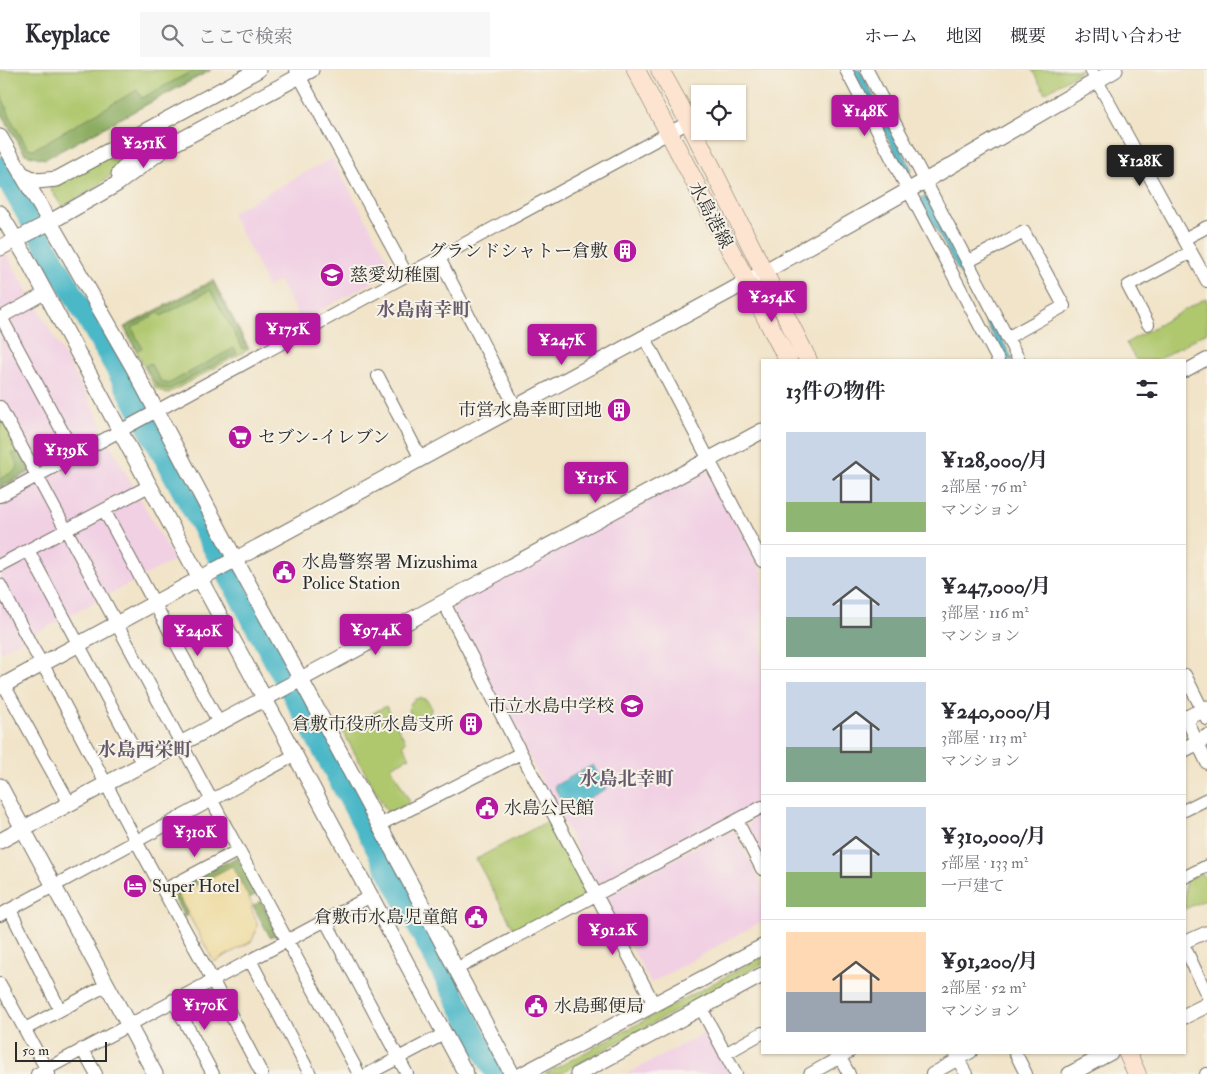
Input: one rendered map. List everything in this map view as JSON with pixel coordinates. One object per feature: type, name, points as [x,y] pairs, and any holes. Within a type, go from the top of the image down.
[{"type":"main road","name":"水島港線","points":[[636,70],[787,359]]},
{"type":"main road","name":"水島港線","points":[[660,70],[689,122],[808,359]]},
{"type":"main road","points":[[1128,1054],[1137,1074]]},
{"type":"street","points":[[22,174],[37,181],[57,179],[258,70]]},
{"type":"street","points":[[846,70],[909,190],[992,328],[1007,338],[1018,359]]},
{"type":"street","points":[[867,70],[967,262],[992,328],[998,359]]},
{"type":"street","points":[[70,804],[2,686],[747,282],[925,181],[1094,75],[1115,70]]},
{"type":"street","points":[[0,248],[117,184],[164,149],[302,72],[407,275]]},
{"type":"street","points":[[1094,75],[1207,281]]},
{"type":"street","points":[[96,196],[125,168],[168,118]]},
{"type":"street","points":[[0,496],[689,122]]},
{"type":"street","points":[[0,137],[22,174],[46,224],[133,367],[153,413],[231,561],[379,824],[512,1074]]},
{"type":"street","points":[[0,213],[21,237],[45,293],[126,428],[149,486],[199,578],[271,695],[296,755],[466,1074]]},
{"type":"street","points":[[1184,239],[1207,227]]},
{"type":"street","points":[[967,262],[1024,232],[1064,306],[1007,338]]},
{"type":"street","points":[[1148,324],[1128,286],[1191,252]]},
{"type":"street","points":[[439,258],[516,408]]},
{"type":"street","points":[[45,293],[1,318],[75,456]]},
{"type":"street","points":[[645,338],[761,559]]},
{"type":"street","points":[[1186,370],[1207,359]]},
{"type":"street","points":[[378,376],[422,459]]},
{"type":"street","points":[[0,407],[359,1074]]},
{"type":"street","points":[[0,841],[761,432]]},
{"type":"street","points":[[0,566],[149,486]]},
{"type":"street","points":[[104,510],[219,723]]},
{"type":"street","points":[[28,550],[143,764]]},
{"type":"street","points":[[0,585],[262,1074]]},
{"type":"street","points":[[444,603],[654,1004]]},
{"type":"street","points":[[1186,676],[1206,712],[1186,717]]},
{"type":"street","points":[[1186,719],[1207,763]]},
{"type":"street","points":[[379,824],[521,753]]},
{"type":"street","points":[[60,1010],[5,912],[296,755]]},
{"type":"street","points":[[0,786],[156,1074]]},
{"type":"street","points":[[1186,810],[1207,799]]},
{"type":"street","points":[[456,969],[761,808]]},
{"type":"street","points":[[737,821],[761,867]]},
{"type":"street","points":[[164,890],[239,850]]},
{"type":"street","points":[[1186,876],[1207,866]]},
{"type":"street","points":[[0,984],[25,1029],[44,1072],[82,1049],[173,1000],[371,896]]},
{"type":"street","points":[[325,920],[406,1074]]},
{"type":"street","points":[[1186,942],[1207,932]]},
{"type":"street","points":[[523,1074],[761,948]]},
{"type":"street","points":[[1186,950],[1207,995]]},
{"type":"street","points":[[250,960],[310,1074]]},
{"type":"street","points":[[578,1074],[761,976]]},
{"type":"street","points":[[25,1029],[107,985]]},
{"type":"street","points":[[173,1000],[213,1074]]},
{"type":"street","points":[[1186,1016],[1207,1005]]},
{"type":"street","points":[[701,1008],[736,1074]]},
{"type":"street","points":[[368,1074],[444,1034]]},
{"type":"street","points":[[725,1054],[761,1034]]},
{"type":"street","points":[[82,1049],[96,1074]]},
{"type":"street","points":[[810,1074],[842,1054],[849,1074]]},
{"type":"street","points":[[1016,1054],[1026,1074]]},
{"type":"street","points":[[1070,1074],[1107,1054]]},
{"type":"street","points":[[932,1074],[956,1056],[966,1074]]},
{"type":"shaded area","points":[[332,158],[392,267],[387,274],[301,321],[279,281],[267,287],[231,213]]},
{"type":"shaded area","points":[[0,244],[37,306],[101,422],[102,430],[174,560],[0,652]]},
{"type":"shaded area","name":"市立水島中学校","points":[[703,470],[712,475],[761,570],[761,801],[603,885],[595,882],[452,611],[456,602]]},
{"type":"shaded area","points":[[761,812],[761,853],[748,828],[752,817]]},
{"type":"shaded area","points":[[727,830],[735,833],[761,883],[761,922],[651,983],[607,903],[610,894]]},
{"type":"shaded area","points":[[708,1031],[731,1074],[627,1074]]},
{"type":"green space","points":[[0,70],[211,70],[45,159],[25,154],[0,112]]},
{"type":"green space","points":[[194,70],[211,70],[45,159],[25,154],[0,112],[0,92],[13,123],[28,148],[34,149],[137,90],[142,98]]},
{"type":"green space","points":[[1032,70],[1082,70],[1045,93]]},
{"type":"green space","points":[[141,142],[115,172],[93,189],[62,207],[49,186]]},
{"type":"green space","points":[[213,280],[249,349],[167,394],[155,388],[124,327]]},
{"type":"green space","points":[[213,282],[247,348],[243,349],[210,290],[161,316],[159,313],[132,328],[142,348],[137,350],[125,328]]},
{"type":"green space","points":[[1206,298],[1207,332],[1159,359],[1135,359],[1126,343]]},
{"type":"green space","points":[[234,348],[237,353],[168,390],[157,386],[145,366],[150,363],[161,381],[168,384]]},
{"type":"green space","points":[[0,415],[31,471],[0,488]]},
{"type":"green space","points":[[19,450],[31,471],[0,488],[0,479],[16,470],[18,466],[12,454]]},
{"type":"green space","points":[[420,698],[428,701],[431,709],[428,717],[420,720],[412,717],[409,709],[412,701]]},
{"type":"green space","points":[[386,706],[406,742],[403,745],[410,757],[391,767],[410,802],[388,814],[342,730]]},
{"type":"green space","points":[[552,819],[589,890],[586,896],[516,933],[476,859]]},
{"type":"green space","points":[[237,857],[257,894],[249,898],[232,866],[178,895],[188,915],[184,917],[171,891]]},
{"type":"green space","points":[[1202,873],[1207,884],[1207,899],[1186,909],[1186,881]]},
{"type":"green space","points":[[261,901],[278,934],[270,937],[253,906]]},
{"type":"green space","points":[[761,958],[761,965],[559,1074],[545,1074]]},
{"type":"sand","points":[[232,866],[253,906],[251,908],[257,922],[257,928],[252,941],[214,962],[178,895]]},
{"type":"water","points":[[853,70],[860,70],[912,170],[906,174]]},
{"type":"water","points":[[926,195],[1012,359],[1005,359],[920,199]]},
{"type":"water","points":[[593,765],[606,789],[566,810],[554,786]]},
{"type":"waterway","points":[[0,167],[116,368],[387,868],[496,1074]]},
{"type":"waterway","points":[[0,184],[27,230]]},
{"type":"waterway","points":[[30,236],[143,431],[215,565]]},
{"type":"waterway","points":[[218,571],[280,686]]},
{"type":"waterway","points":[[283,693],[488,1074]]},
{"type":"place","name":"グランドシャトー倉敷","points":[[625,251]]},
{"type":"place","name":"慈愛幼稚園","points":[[332,275]]},
{"type":"place","name":"市営水島幸町団地","points":[[619,410]]},
{"type":"place","name":"セブン-イレブン","points":[[240,437]]},
{"type":"place","name":"水島警察署 Mizushima Police Station","points":[[284,572]]},
{"type":"place","name":"市立水島中学校","points":[[632,706]]},
{"type":"place","name":"倉敷市役所水島支所","points":[[471,724]]},
{"type":"place","name":"水島公民館","points":[[487,808]]},
{"type":"place","name":"Super Hotel","points":[[135,886]]},
{"type":"place","name":"倉敷市水島児童館","points":[[476,917]]},
{"type":"place","name":"水島郵便局","points":[[536,1006]]},
{"type":"district","name":"水島南幸町","points":[[424,309]]},
{"type":"district","name":"水島西栄町","points":[[145,749]]},
{"type":"district","name":"水島北幸町","points":[[627,778]]}]
